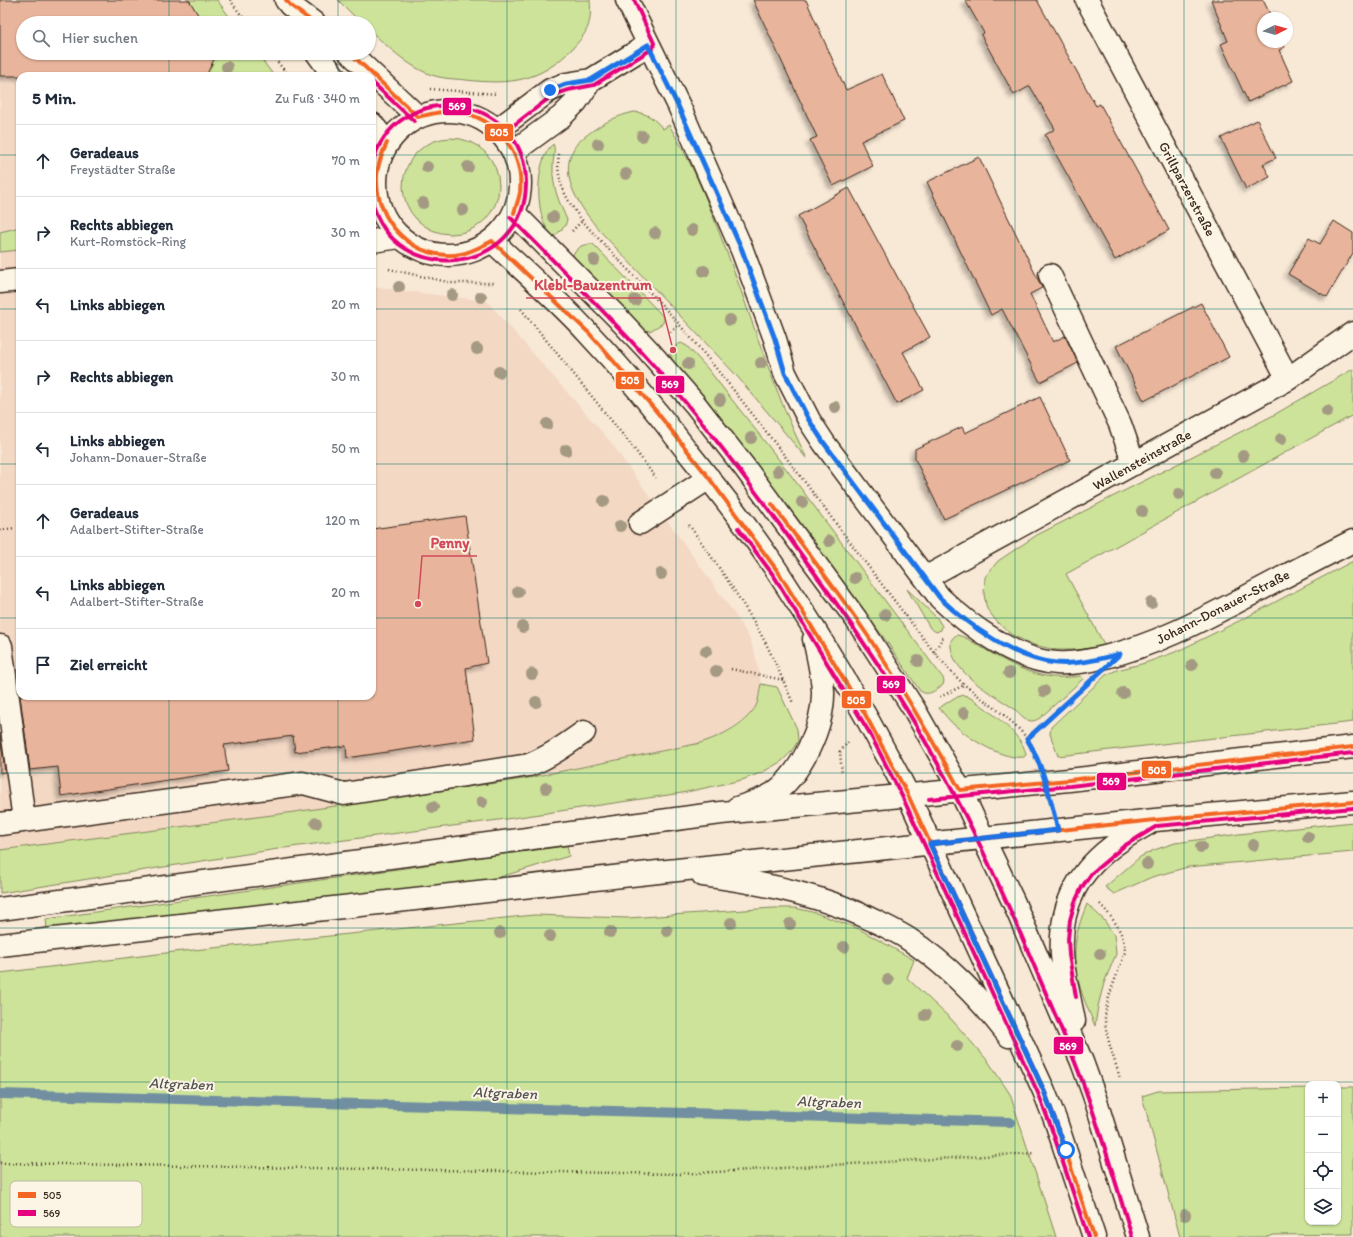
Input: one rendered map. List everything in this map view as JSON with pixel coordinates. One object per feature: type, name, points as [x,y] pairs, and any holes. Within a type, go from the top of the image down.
[{"type":"street","name":"Johann-Donauer-Straße","points":[[627,0],[678,106],[742,250],[775,339],[785,373],[809,420],[824,443],[940,598],[971,625],[1012,649],[1034,659],[1056,663],[1081,662],[1132,650],[1158,641],[1191,626],[1353,541]]},
{"type":"street","name":"Grillparzerstraße","points":[[1087,0],[1288,379]]},
{"type":"street","points":[[291,9],[302,16]]},
{"type":"street","points":[[497,130],[550,90],[566,84],[591,80],[648,45]]},
{"type":"street","points":[[322,60],[331,72]]},
{"type":"street","points":[[357,60],[370,72]]},
{"type":"street","points":[[376,77],[418,117]]},
{"type":"street","points":[[513,152],[561,118],[576,102],[591,80]]},
{"type":"street","points":[[376,187],[380,158],[387,143],[401,127],[418,117],[442,110],[472,114],[497,130],[508,143],[513,152],[518,164],[520,184],[520,193],[514,213],[504,228],[492,241],[477,250],[451,255],[441,255],[416,249],[400,237],[376,199]]},
{"type":"street","points":[[376,129],[387,143]]},
{"type":"street","points":[[514,213],[615,315],[695,404],[745,468],[856,619],[918,716],[960,790],[1014,903],[1082,1062],[1095,1098],[1138,1237]]},
{"type":"street","points":[[376,240],[400,237]]},
{"type":"street","points":[[492,241],[589,333],[656,411],[709,478],[779,573],[809,621],[874,729],[908,795],[1044,1091],[1066,1150],[1094,1237]]},
{"type":"street","points":[[1050,276],[1120,424],[1134,464]]},
{"type":"street","points":[[0,282],[16,280]]},
{"type":"street","name":"Wallensteinstraße","points":[[925,578],[1288,379],[1353,333]]},
{"type":"street","points":[[640,523],[709,478]]},
{"type":"street","points":[[721,813],[757,802],[773,793],[786,783],[810,747],[817,731],[822,712],[823,690],[819,661],[809,621]]},
{"type":"street","points":[[0,643],[24,820]]},
{"type":"street","points":[[0,824],[303,783],[344,794],[529,766],[560,749],[584,732]]},
{"type":"street","points":[[0,909],[721,813],[1046,782],[1353,747]]},
{"type":"street","points":[[0,945],[658,872],[1155,820],[1353,802]]},
{"type":"street","points":[[1082,1062],[1062,956],[1064,919],[1069,900],[1077,884],[1088,869],[1106,852],[1120,841],[1155,820]]},
{"type":"street","points":[[658,872],[724,878],[798,893],[823,900],[869,918],[906,937],[931,955],[976,995],[1012,1039],[1044,1091]]},
{"type":"path","points":[[230,0],[242,16]]},
{"type":"path","points":[[276,60],[286,72]]},
{"type":"path","points":[[425,88],[499,94]]},
{"type":"path","points":[[560,152],[558,173],[562,186],[567,198],[582,221],[671,316],[720,373],[934,652],[964,685],[1005,717],[1027,739],[1034,750],[1046,782]]},
{"type":"path","points":[[387,268],[452,283],[489,283],[499,285]]},
{"type":"path","points":[[517,304],[632,446],[728,581],[768,648],[793,704],[801,717],[809,726],[817,731],[840,752],[845,801]]},
{"type":"path","points":[[0,530],[15,528]]},
{"type":"path","points":[[731,669],[782,680]]},
{"type":"path","points":[[1027,739],[1079,691]]},
{"type":"path","points":[[1077,884],[1100,904],[1114,919],[1124,943],[1125,952],[1107,1007],[1105,1019],[1121,1082]]},
{"type":"path","points":[[0,1163],[681,1174],[1066,1150]]},
{"type":"shaded area","points":[[0,0],[217,0],[229,16],[16,16],[16,60],[262,60],[271,72],[16,72],[16,700],[376,700],[376,287],[487,301],[609,440],[736,616],[749,637],[755,654],[761,684],[756,705],[749,715],[726,732],[711,740],[523,779],[280,814],[0,850]]},
{"type":"green space","points":[[189,0],[217,0],[229,16],[199,16]]},
{"type":"green space","points":[[338,0],[590,0],[588,27],[582,38],[560,60],[536,75],[524,79],[497,82],[442,78],[420,70],[402,58],[376,36],[376,16],[354,16]]},
{"type":"green space","points":[[214,60],[262,60],[271,72],[208,72]]},
{"type":"green space","points":[[634,112],[650,117],[663,129],[669,125],[697,177],[730,260],[782,404],[807,459],[736,375],[599,230],[579,202],[574,192],[568,170],[569,159],[576,145],[602,124],[617,117]]},
{"type":"green space","points":[[451,138],[469,142],[485,152],[495,168],[499,186],[495,204],[485,220],[469,230],[451,234],[433,230],[417,220],[407,204],[403,186],[407,168],[417,152],[433,142]]},
{"type":"green space","points":[[553,144],[553,173],[555,188],[567,220],[565,226],[555,236],[553,236],[547,229],[542,218],[539,190],[542,163]]},
{"type":"green space","points":[[16,228],[16,250],[0,252],[0,232]]},
{"type":"green space","points":[[593,244],[660,313],[664,319],[663,323],[650,331],[644,330],[573,258],[573,254],[581,246]]},
{"type":"green space","points":[[681,343],[687,346],[708,369],[787,470],[943,678],[943,685],[935,691],[923,693],[920,691],[889,645],[797,518],[733,434],[673,362],[670,353],[677,345]]},
{"type":"green space","points":[[1353,369],[1353,415],[1066,574],[1105,646],[1081,650],[1056,650],[1034,645],[1012,635],[997,622],[987,609],[984,595],[985,577],[998,561],[1037,535],[1272,416]]},
{"type":"green space","points":[[1353,561],[1353,722],[1058,756],[1050,734],[1051,727],[1106,675],[1117,670],[1145,663],[1178,651],[1245,618]]},
{"type":"green space","points":[[907,589],[937,618],[942,626],[941,630],[936,632],[930,628]]},
{"type":"green space","points":[[957,635],[964,637],[1007,662],[1030,672],[1056,677],[1081,676],[1083,679],[1040,718],[1033,721],[1028,720],[976,683],[959,666],[954,657],[951,645],[951,641]]},
{"type":"green space","points":[[761,684],[777,687],[797,729],[798,741],[791,752],[782,761],[763,772],[742,780],[682,793],[506,819],[284,848],[0,893],[0,850],[280,814],[523,779],[696,744],[721,735],[745,719],[756,706]]},
{"type":"green space","points":[[964,695],[999,719],[1012,731],[1024,747],[1026,755],[1024,757],[1007,756],[980,744],[955,726],[948,719],[939,708],[954,698]]},
{"type":"green space","points":[[1353,822],[1353,852],[1188,867],[1152,877],[1114,894],[1105,887],[1140,857],[1154,850],[1175,843],[1239,834]]},
{"type":"green space","points":[[567,845],[569,856],[487,881],[47,930],[46,919]]},
{"type":"green space","points":[[1087,904],[1104,920],[1114,935],[1116,954],[1104,983],[1095,1026],[1080,989],[1075,959],[1078,931]]},
{"type":"green space","points":[[773,908],[795,908],[816,913],[859,929],[914,960],[907,978],[952,1020],[988,1061],[1010,1094],[1056,1237],[0,1237],[0,973],[174,952],[534,915],[628,918]]},
{"type":"green space","points":[[1341,1087],[1353,1087],[1353,1234],[1273,1235],[1267,1237],[1180,1237],[1142,1096],[1158,1091],[1305,1088],[1305,1225],[1341,1225]]},
{"type":"building","points":[[0,0],[189,0],[199,16],[16,16],[16,60],[214,60],[208,72],[16,72],[16,76],[0,76]]},
{"type":"building","points":[[753,0],[806,0],[846,90],[882,74],[904,121],[861,141],[873,166],[833,186],[810,140],[817,137]]},
{"type":"building","points":[[965,0],[1037,0],[1096,106],[1100,104],[1169,230],[1115,260],[1045,135],[1055,129],[1030,86],[1014,95],[981,35],[984,33]]},
{"type":"building","points":[[1211,0],[1263,0],[1269,12],[1257,12],[1257,48],[1283,48],[1279,50],[1293,81],[1248,102],[1221,44],[1228,41]]},
{"type":"building","points":[[1257,120],[1276,158],[1263,164],[1270,177],[1246,189],[1221,138]]},
{"type":"building","points":[[979,157],[1042,288],[1030,294],[1053,342],[1065,336],[1078,363],[1040,382],[1002,309],[991,315],[927,182]]},
{"type":"building","points":[[849,188],[930,337],[903,352],[924,390],[897,404],[798,216]]},
{"type":"building","points":[[1334,221],[1353,233],[1353,253],[1327,297],[1288,274],[1309,238],[1320,244]]},
{"type":"building","points":[[1201,303],[1229,357],[1144,401],[1116,346]]},
{"type":"building","points":[[1040,397],[1070,460],[944,519],[915,459],[915,449],[962,427],[965,433]]},
{"type":"building","points":[[465,516],[487,663],[466,668],[475,739],[347,758],[346,746],[295,752],[293,736],[224,745],[228,771],[61,796],[58,767],[30,770],[21,700],[376,700],[376,528]]},
{"type":"building","points":[[0,734],[5,772],[0,773]]},
{"type":"waterway","name":"Altgraben","points":[[0,1094],[1010,1122]]},
{"type":"transit line","name":"505","points":[[286,0],[305,16]]},
{"type":"transit line","name":"569","points":[[501,135],[553,95],[568,90],[594,85],[652,49],[654,43],[634,0]]},
{"type":"transit line","name":"505","points":[[357,60],[370,72]]},
{"type":"transit line","name":"505","points":[[376,77],[418,117]]},
{"type":"transit line","name":"569","points":[[376,86],[414,121]]},
{"type":"transit line","name":"569","points":[[376,156],[385,136],[405,117],[430,107],[457,106],[483,113],[505,129],[520,152],[526,183],[520,214],[505,237],[483,253],[457,260],[430,259],[405,249],[385,230],[376,210]]},
{"type":"transit line","name":"505","points":[[418,117],[442,112],[457,112],[471,115],[496,129],[505,139],[517,164],[520,178],[520,192],[514,213]]},
{"type":"transit line","name":"505","points":[[387,143],[380,159],[377,175],[378,192],[382,208],[390,223],[401,235],[413,245],[428,252],[444,255],[465,253],[477,249],[492,241]]},
{"type":"transit line","name":"569","points":[[510,217],[625,334],[662,375],[717,441],[821,581],[903,704],[933,755],[960,806],[1022,936],[1066,1039],[1084,1086],[1132,1237]]},
{"type":"transit line","name":"505","points":[[492,241],[589,333],[656,411],[709,478],[779,573],[865,714],[908,795],[1044,1091],[1056,1122],[1094,1237]]},
{"type":"transit line","name":"505","points":[[772,504],[870,639],[894,676],[960,790]]},
{"type":"transit line","name":"569","points":[[738,528],[774,576],[869,732],[903,798],[1038,1093],[1088,1237]]},
{"type":"transit line","name":"505","points":[[960,790],[1069,780],[1353,747]]},
{"type":"transit line","name":"569","points":[[929,799],[1070,786],[1353,753]]},
{"type":"transit line","name":"505","points":[[930,844],[1155,820],[1353,802]]},
{"type":"transit line","name":"569","points":[[1076,997],[1068,939],[1070,920],[1075,902],[1082,887],[1092,873],[1124,846],[1157,826],[1353,808]]},
{"type":"place","name":"Klebl-Bauzentrum","points":[[673,350]]},
{"type":"place","name":"Penny","points":[[418,604]]},
{"type":"route","points":[[550,90],[566,84],[591,80],[648,45],[707,169],[742,250],[775,339],[785,373],[795,394],[824,443],[940,598],[971,625],[993,639],[1034,659],[1056,663],[1081,662],[1120,654],[1027,739],[1034,750],[1041,767],[1058,830],[930,844],[1044,1091],[1066,1150]]}]
